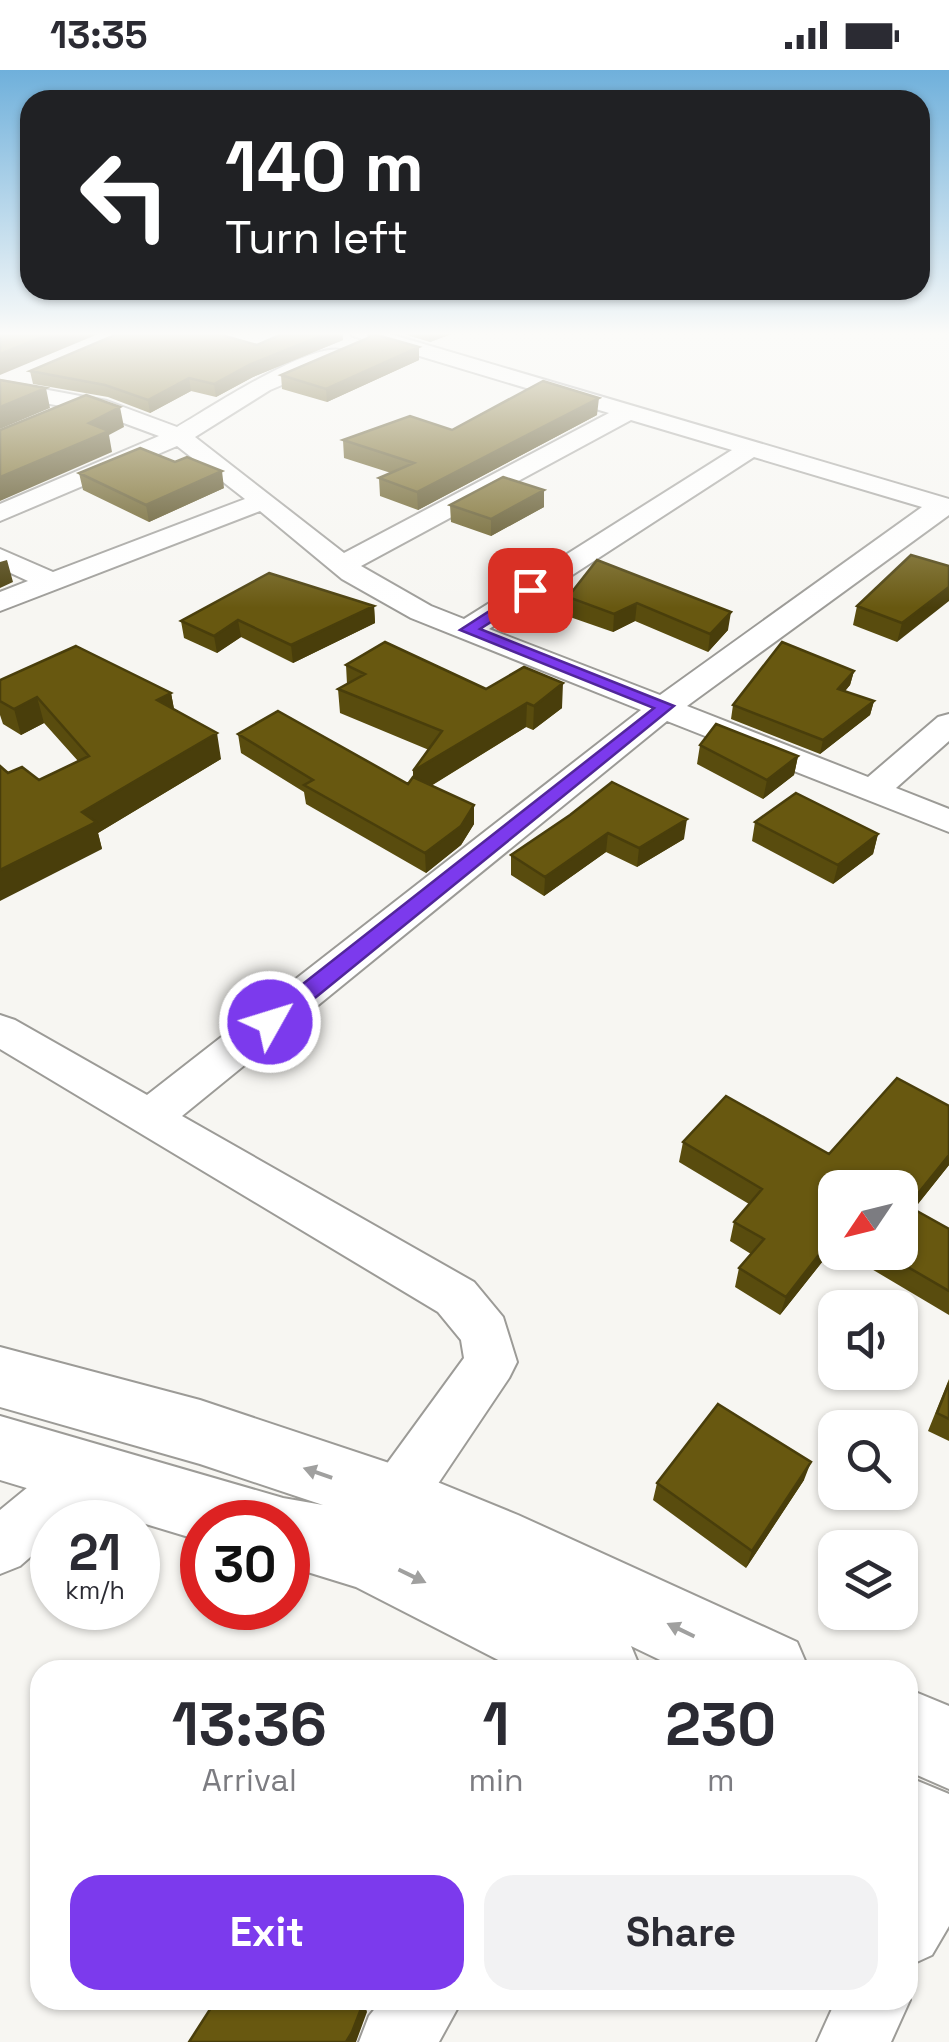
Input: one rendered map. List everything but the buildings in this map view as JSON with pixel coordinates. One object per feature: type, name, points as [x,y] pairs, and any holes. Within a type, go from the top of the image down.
[{"type":"main road","points":[[0,1377],[136,1412],[394,1499],[515,1550],[748,1660]]},
{"type":"main road","points":[[0,1448],[180,1500]]},
{"type":"main road","points":[[310,1538],[370,1555],[580,1660]]},
{"type":"main road","points":[[918,1734],[949,1748]]},
{"type":"main road","points":[[918,1824],[949,1838]]},
{"type":"street","points":[[143,424],[199,449],[261,502],[382,592],[468,630],[949,821]]},
{"type":"street","points":[[0,513],[178,437],[199,424]]},
{"type":"street","points":[[342,565],[605,424]]},
{"type":"street","points":[[664,424],[945,506]]},
{"type":"street","points":[[468,630],[750,449]]},
{"type":"street","points":[[0,602],[261,502]]},
{"type":"street","points":[[148,1119],[666,706],[945,506]]},
{"type":"street","points":[[0,557],[50,581]]},
{"type":"street","points":[[873,790],[949,724]]},
{"type":"street","points":[[0,1030],[456,1297],[485,1332],[491,1362],[394,1499]]},
{"type":"street","points":[[0,1546],[86,1473]]},
{"type":"street","points":[[918,1914],[949,1861]]},
{"type":"street","points":[[396,2042],[419,2010]]},
{"type":"street","points":[[854,2042],[869,2010]]},
{"type":"route","points":[[270,1022],[666,706],[468,630],[530,590]]}]
